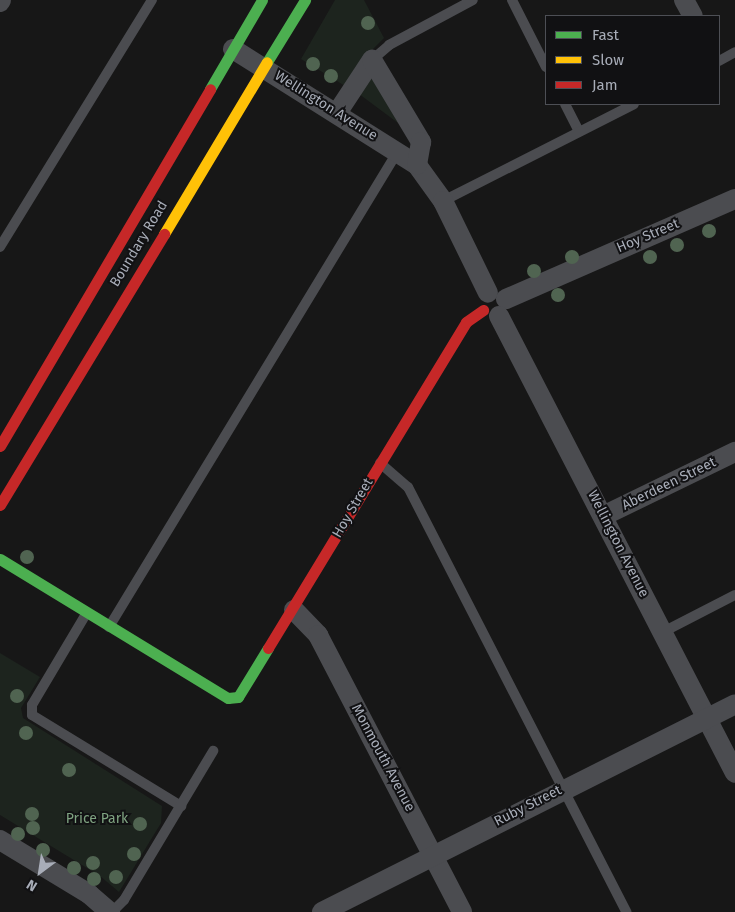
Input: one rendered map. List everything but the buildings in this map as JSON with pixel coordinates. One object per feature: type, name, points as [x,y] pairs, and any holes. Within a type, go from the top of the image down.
[{"type":"main road","name":"Boundary Road","points":[[0,446],[262,0]]},
{"type":"main road","name":"Boundary Road","points":[[0,505],[304,0]]},
{"type":"main road","name":"Hoy Street","points":[[108,628],[223,697],[233,699],[244,692],[379,463],[466,322],[494,305]]},
{"type":"main road","points":[[0,559],[108,628]]},
{"type":"street","points":[[684,0],[692,15]]},
{"type":"street","name":"Wellington Avenue","points":[[233,49],[398,151],[417,165],[443,201],[494,305],[735,773]]},
{"type":"street","points":[[337,113],[372,60],[421,142],[417,165]]},
{"type":"street","name":"Hoy Street","points":[[494,305],[735,199]]},
{"type":"street","name":"Aberdeen Street","points":[[603,516],[735,452]]},
{"type":"street","name":"Monmouth Avenue","points":[[294,610],[318,635],[462,912]]},
{"type":"street","name":"Ruby Street","points":[[322,912],[562,788],[735,704]]},
{"type":"street","points":[[0,840],[89,894],[111,912]]},
{"type":"lane","points":[[0,247],[152,0]]},
{"type":"lane","points":[[372,60],[389,44],[473,0]]},
{"type":"lane","points":[[512,0],[545,65]]},
{"type":"lane","points":[[720,60],[735,52]]},
{"type":"lane","points":[[566,105],[580,132]]},
{"type":"lane","points":[[443,201],[632,105]]},
{"type":"lane","points":[[108,628],[398,151]]},
{"type":"lane","points":[[379,463],[408,487],[626,912]]},
{"type":"lane","points":[[663,632],[735,595]]},
{"type":"lane","points":[[86,614],[32,705],[32,715],[181,806]]},
{"type":"lane","points":[[111,912],[124,900],[213,751]]},
{"type":"green space","points":[[335,0],[364,0],[384,38],[356,66],[345,86],[301,59]]},
{"type":"green space","points":[[374,77],[398,123],[359,94],[367,80]]},
{"type":"green space","name":"Price Park","points":[[0,653],[40,677],[21,708],[23,718],[162,806],[161,823],[119,892],[100,876],[0,815]]},
{"type":"traffic: fast","points":[[210,89],[262,0]]},
{"type":"traffic: fast","points":[[267,62],[305,0]]},
{"type":"traffic: fast","points":[[0,559],[228,698],[238,697],[268,648]]},
{"type":"traffic: slow","points":[[164,234],[267,62]]},
{"type":"traffic: jam","points":[[0,446],[210,89]]},
{"type":"traffic: jam","points":[[0,505],[164,234]]},
{"type":"traffic: jam","points":[[268,648],[466,322],[483,310]]}]
